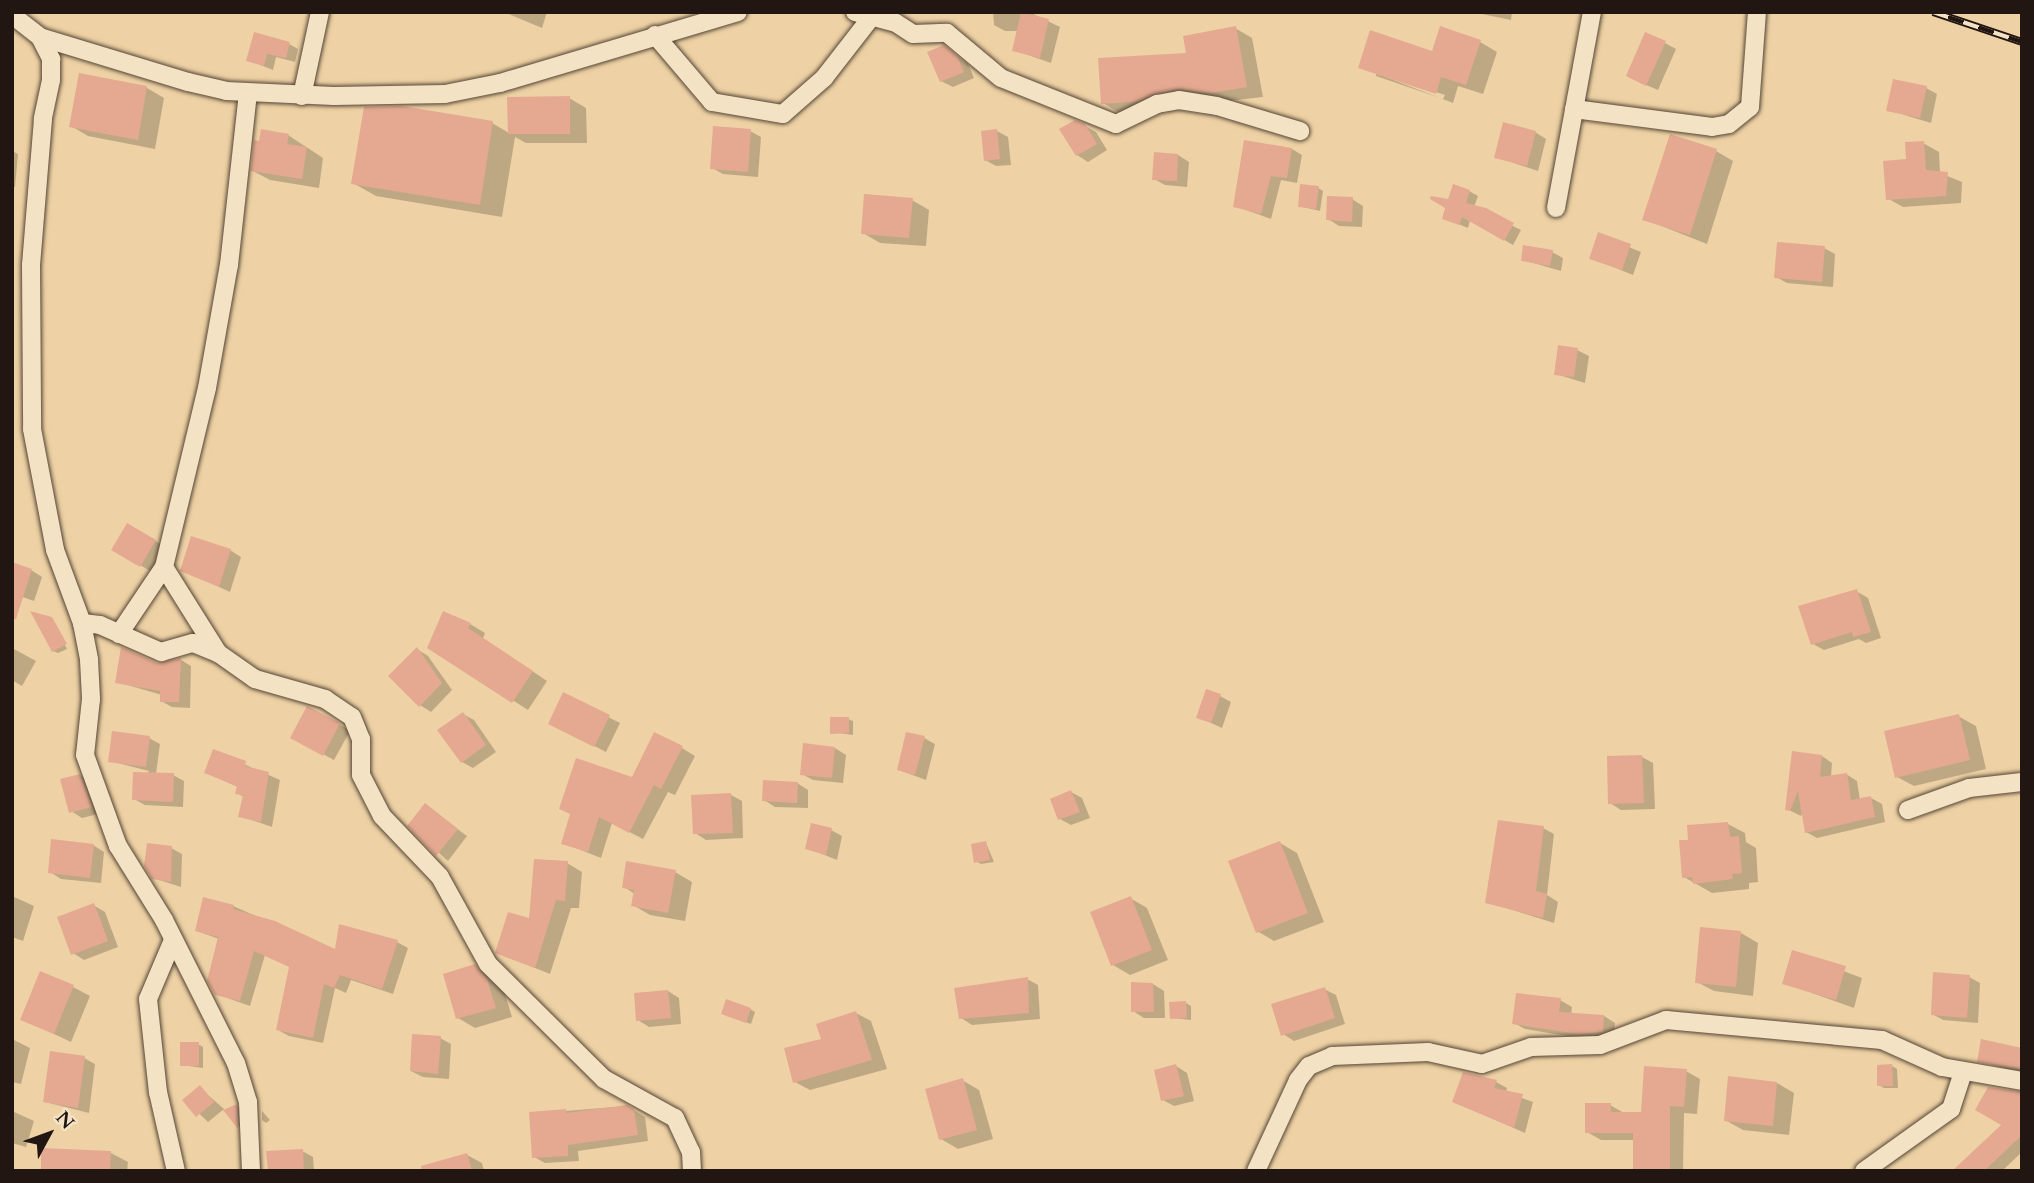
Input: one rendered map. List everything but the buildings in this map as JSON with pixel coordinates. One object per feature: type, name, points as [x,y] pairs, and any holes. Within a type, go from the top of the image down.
[{"type":"street","points":[[302,96],[320,12]]},
{"type":"street","points":[[12,15],[40,37],[188,82],[248,93],[302,96],[445,94],[499,83],[738,12]]},
{"type":"street","points":[[1556,208],[1592,12]]},
{"type":"street","points":[[1574,109],[1712,128],[1730,124],[1750,107],[1758,12]]},
{"type":"street","points":[[655,35],[712,102],[783,114],[824,78],[863,16],[896,23],[920,36],[947,33],[1001,78],[1116,124],[1157,104],[1179,100],[1217,106],[1300,131]]},
{"type":"street","points":[[40,37],[51,59],[51,80],[43,119],[31,267],[32,429],[37,473],[55,550],[82,623],[91,699],[85,755],[96,792],[118,846],[173,940],[236,1063],[248,1102],[251,1171]]},
{"type":"street","points":[[119,634],[164,567],[207,388],[229,265],[248,93]]},
{"type":"street","points":[[164,567],[218,653]]},
{"type":"street","points":[[82,623],[100,625],[161,652],[193,643],[218,653],[255,679],[325,699],[352,717],[361,739],[361,775],[382,816],[440,877],[488,964],[604,1079],[675,1118],[691,1152],[692,1171]]},
{"type":"street","points":[[1908,810],[1969,788],[2022,782]]},
{"type":"street","points":[[173,940],[148,999],[158,1092],[176,1171]]},
{"type":"street","points":[[1256,1171],[1298,1080],[1309,1066],[1332,1056],[1428,1052],[1482,1064],[1531,1047],[1600,1045],[1666,1020],[1882,1040],[1963,1072],[2022,1082]]},
{"type":"street","points":[[1864,1171],[1951,1109],[1963,1072]]},
{"type":"railway","points":[[1933,12],[2022,42]]}]
